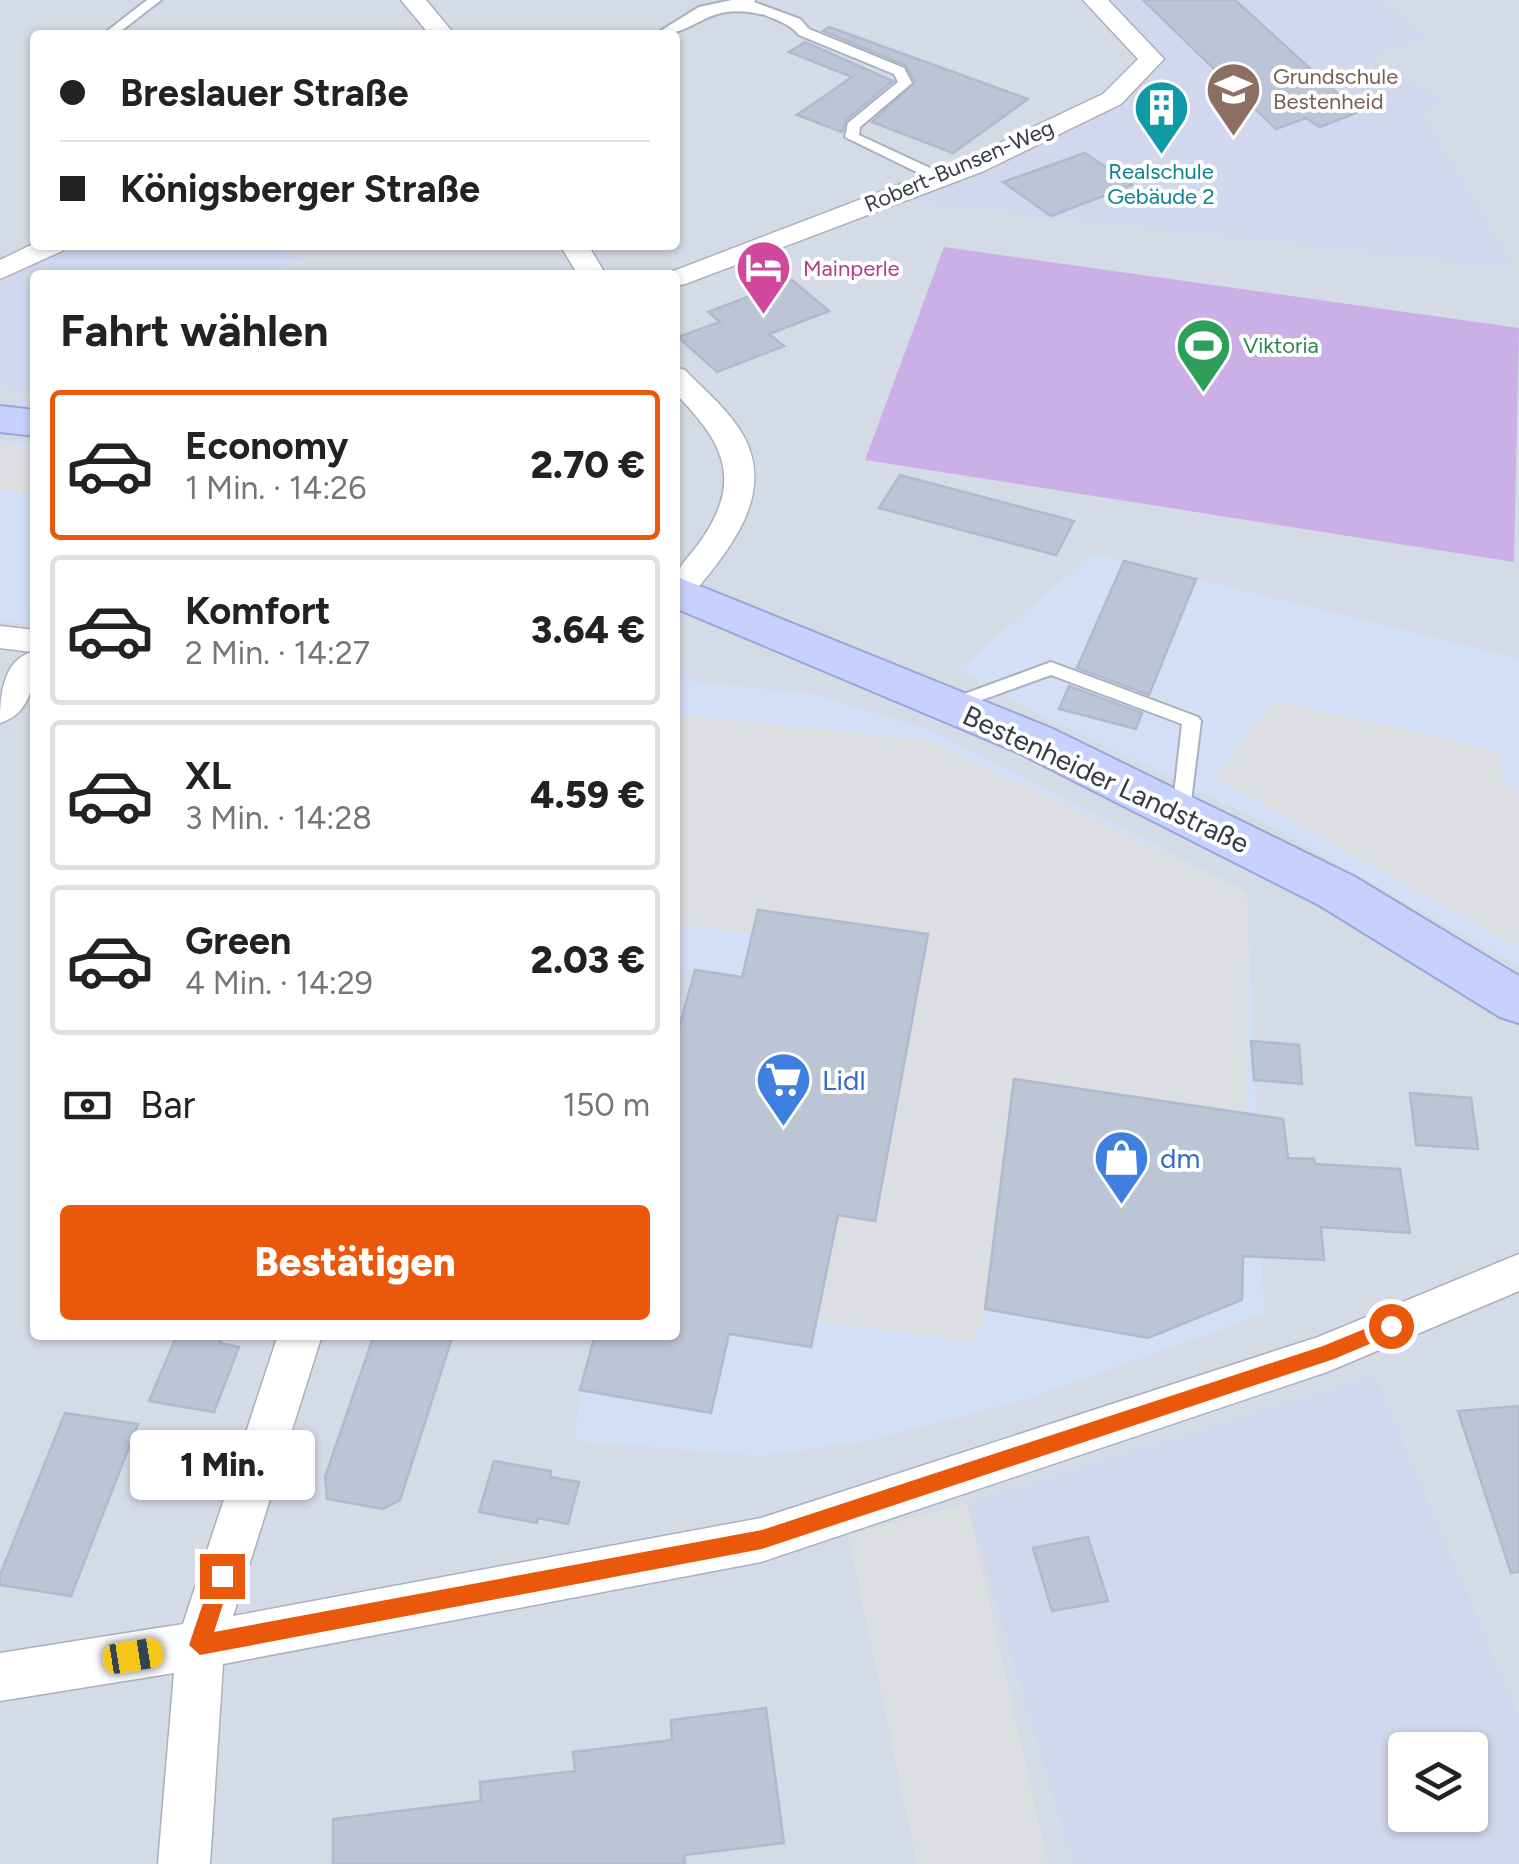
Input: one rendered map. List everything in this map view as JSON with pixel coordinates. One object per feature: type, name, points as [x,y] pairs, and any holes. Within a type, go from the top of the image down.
[{"type":"main road","points":[[0,419],[30,423]]},
{"type":"main road","name":"Bestenheider Landstraße","points":[[680,594],[1036,741],[1182,812],[1337,891],[1519,1002]]},
{"type":"street","points":[[413,0],[431,30]]},
{"type":"street","name":"Robert-Bunsen-Weg","points":[[680,276],[940,178],[1112,98],[1152,59],[1095,0]]},
{"type":"street","points":[[0,271],[42,250]]},
{"type":"street","points":[[680,382],[727,434],[740,462],[743,486],[729,522],[680,587]]},
{"type":"street","points":[[0,637],[30,641]]},
{"type":"street","points":[[0,711],[30,669]]},
{"type":"street","points":[[0,1677],[200,1645],[762,1540],[1327,1353],[1519,1272]]},
{"type":"street","points":[[184,1864],[200,1645],[298,1340]]},
{"type":"lane","points":[[115,30],[155,0]]},
{"type":"lane","points":[[669,30],[704,10],[747,2],[795,22],[804,32],[899,71],[905,83],[853,126],[852,137],[940,178]]},
{"type":"lane","points":[[951,705],[1052,668],[1192,720],[1182,812]]},
{"type":"shaded area","points":[[0,0],[1519,0],[1519,1864],[0,1864]]},
{"type":"shaded area","name":"Grundschule Bestenheid","points":[[1095,0],[1383,0],[1425,36],[1372,59],[1445,101],[1422,111],[1516,269],[884,199],[1112,98],[1152,59]]},
{"type":"shaded area","name":"Viktoria","points":[[944,247],[1519,328],[1514,562],[865,460]]},
{"type":"shaded area","points":[[42,250],[283,250],[300,259],[280,270],[30,270],[30,391],[0,387],[0,271]]},
{"type":"shaded area","points":[[0,440],[30,444],[30,624],[0,620]]},
{"type":"shaded area","points":[[0,443],[30,447],[30,493],[0,489]]},
{"type":"shaded area","points":[[1093,553],[1519,659],[1519,966],[1257,819],[1029,709],[958,670]]},
{"type":"shaded area","points":[[680,680],[819,695],[935,732],[1247,892],[1264,1314],[1031,1398],[867,1441],[762,1456],[575,1441],[580,1390],[594,1340],[680,1340],[680,1025],[695,970],[680,968]]},
{"type":"shaded area","points":[[1274,700],[1498,751],[1503,785],[1519,792],[1519,948],[1216,778]]},
{"type":"shaded area","points":[[680,715],[929,741],[1247,892],[1246,1114],[1014,1079],[985,1309],[974,1342],[817,1321],[838,1215],[875,1220],[928,934],[759,910],[753,934],[680,925]]},
{"type":"shaded area","points":[[1375,1375],[1519,1716],[1519,1864],[1073,1864],[967,1503]]},
{"type":"shaded area","points":[[967,1503],[1048,1864],[917,1864],[848,1535]]},
{"type":"building","points":[[1143,0],[1235,0],[1358,112],[1320,127],[1306,118],[1276,129]]},
{"type":"building","points":[[829,27],[1028,99],[953,153],[872,122],[915,81],[905,65],[823,31]]},
{"type":"building","points":[[805,42],[893,81],[846,120],[842,132],[797,115],[852,77],[789,52]]},
{"type":"building","points":[[1085,153],[1132,185],[1051,216],[1003,182]]},
{"type":"building","name":"Mainperle","points":[[792,280],[829,311],[769,334],[784,346],[717,372],[680,339],[720,322],[708,312]]},
{"type":"building","points":[[900,475],[1074,521],[1056,555],[879,508]]},
{"type":"building","points":[[1124,561],[1196,579],[1149,695],[1077,668]]},
{"type":"building","points":[[1069,686],[1142,713],[1136,729],[1059,709]]},
{"type":"building","name":"Lidl","points":[[758,910],[928,934],[875,1221],[838,1215],[811,1347],[729,1334],[711,1413],[580,1390],[594,1340],[680,1340],[680,1025],[695,970],[742,977]]},
{"type":"building","points":[[1251,1041],[1299,1045],[1302,1084],[1254,1080]]},
{"type":"building","name":"dm","points":[[1014,1079],[1283,1119],[1288,1158],[1314,1159],[1315,1164],[1400,1169],[1410,1233],[1321,1227],[1324,1260],[1243,1256],[1242,1300],[1148,1338],[985,1309]]},
{"type":"building","points":[[1410,1093],[1471,1098],[1478,1149],[1416,1145]]},
{"type":"building","points":[[175,1340],[221,1340],[220,1343],[239,1347],[214,1412],[149,1401]]},
{"type":"building","points":[[372,1340],[451,1340],[400,1500],[383,1509],[327,1499],[325,1477]]},
{"type":"building","points":[[1519,1406],[1519,1572],[1511,1573],[1458,1411]]},
{"type":"building","points":[[65,1413],[138,1424],[71,1596],[0,1585],[0,1575]]},
{"type":"building","points":[[494,1461],[551,1471],[550,1477],[579,1482],[568,1524],[538,1518],[537,1523],[479,1512]]},
{"type":"building","points":[[1088,1537],[1108,1601],[1052,1611],[1033,1548]]},
{"type":"building","points":[[766,1708],[784,1843],[684,1855],[685,1864],[333,1864],[333,1819],[481,1801],[480,1782],[575,1771],[573,1752],[672,1740],[671,1720]]},
{"type":"place","name":"Grundschule Bestenheid","points":[[1234,138]]},
{"type":"place","name":"Realschule Gebäude 2","points":[[1161,157]]},
{"type":"place","name":"Mainperle","points":[[764,317]]},
{"type":"place","name":"Viktoria","points":[[1204,394]]},
{"type":"place","name":"Lidl","points":[[783,1129]]},
{"type":"place","name":"dm","points":[[1121,1207]]},
{"type":"route","points":[[222,1576],[200,1645],[762,1540],[1327,1353],[1391,1326]]}]
